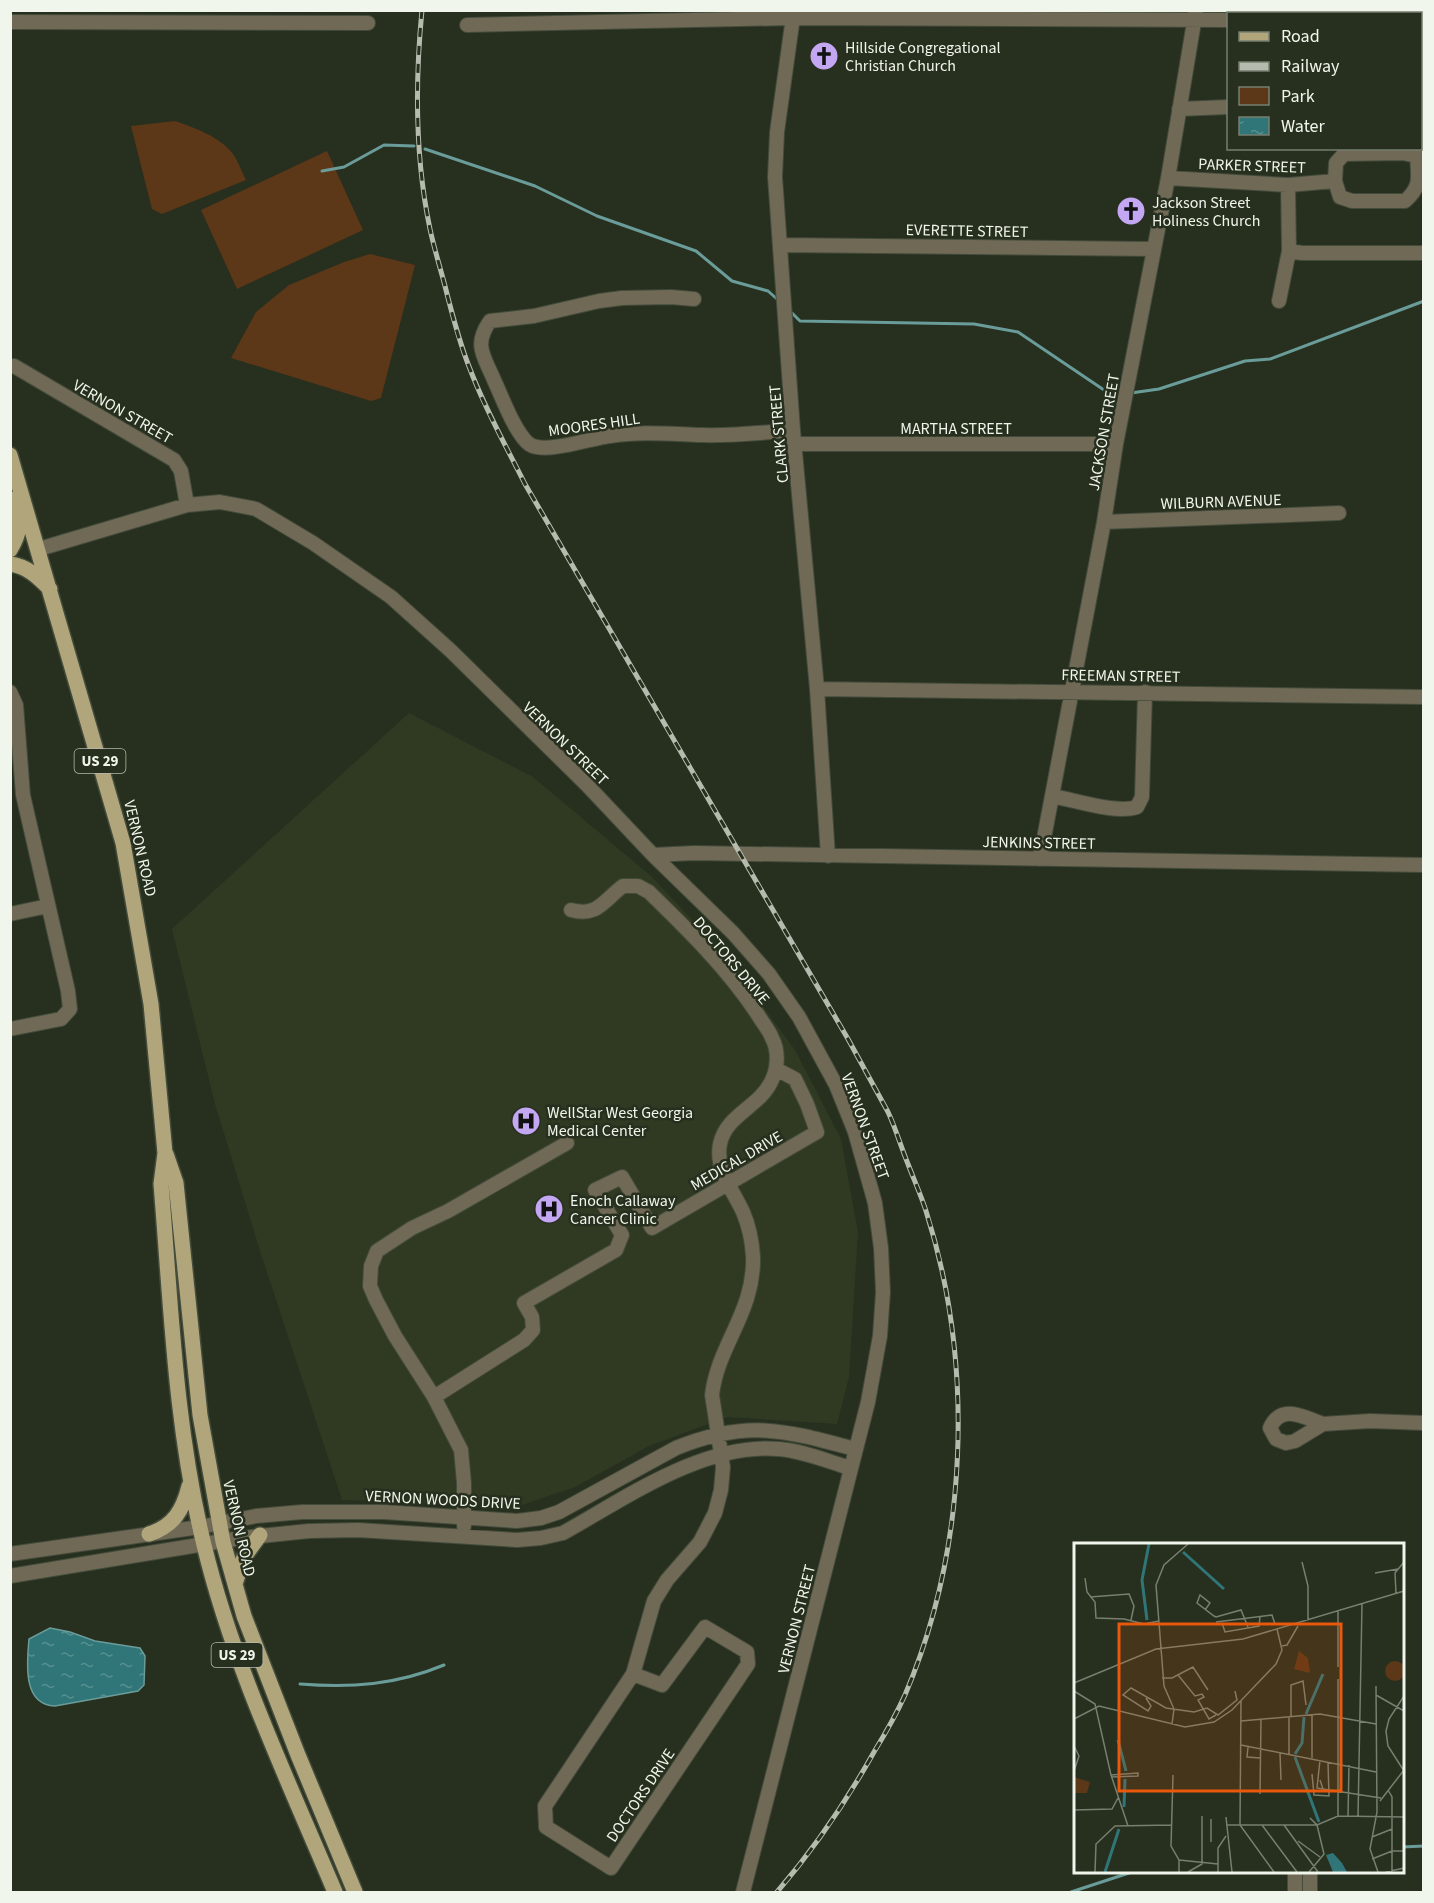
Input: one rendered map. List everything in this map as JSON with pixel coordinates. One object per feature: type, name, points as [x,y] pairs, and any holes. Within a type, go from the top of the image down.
[{"type":"main road","name":"VERNON ROAD","points":[[10,456],[123,843],[151,1004],[165,1153],[161,1184],[178,1388],[191,1480],[204,1545],[242,1668],[335,1893]]},
{"type":"main road","points":[[10,456],[19,523],[18,536],[10,550]]},
{"type":"main road","points":[[10,564],[18,565],[34,573],[51,590]]},
{"type":"main road","name":"VERNON ROAD","points":[[165,1153],[176,1183],[196,1386],[206,1454],[234,1587],[298,1755],[355,1893]]},
{"type":"main road","points":[[149,1534],[163,1528],[176,1518],[185,1502],[191,1480]]},
{"type":"main road","points":[[234,1587],[244,1557],[260,1535]]},
{"type":"street","points":[[467,25],[793,14],[1195,15],[1227,20]]},
{"type":"street","name":"CLARK STREET","points":[[793,14],[777,132],[775,177],[793,430],[817,689],[828,856]]},
{"type":"street","name":"JACKSON STREET","points":[[1040,859],[1104,522],[1116,444],[1168,178],[1195,15]]},
{"type":"street","points":[[10,22],[368,23]]},
{"type":"street","points":[[1179,110],[1227,107]]},
{"type":"street","points":[[1417,152],[1419,184],[1405,201],[1346,199],[1340,197],[1335,181],[1336,163],[1344,154],[1417,152]]},
{"type":"street","name":"PARKER STREET","points":[[1168,178],[1288,185],[1335,181]]},
{"type":"street","points":[[1279,300],[1289,251],[1288,185]]},
{"type":"street","name":"EVERETTE STREET","points":[[780,245],[1153,249]]},
{"type":"street","points":[[1289,251],[1302,253],[1424,253]]},
{"type":"street","name":"MOORES HILL","points":[[694,299],[622,298],[534,316],[490,321],[482,332],[482,350],[519,430],[529,444],[548,449],[617,435],[654,432],[702,435],[756,434],[793,430]]},
{"type":"street","name":"VERNON STREET","points":[[14,366],[174,460],[182,471],[187,505]]},
{"type":"street","name":"MARTHA STREET","points":[[795,444],[1116,444]]},
{"type":"street","name":"VERNON STREET","points":[[39,549],[187,505],[209,502],[250,507],[268,515],[337,559],[391,597],[451,651],[733,933],[785,996],[825,1062],[855,1132],[877,1214],[883,1292],[877,1358],[868,1402],[743,1893]]},
{"type":"street","name":"WILBURN AVENUE","points":[[1104,522],[1339,513]]},
{"type":"street","name":"FREEMAN STREET","points":[[817,689],[1424,697]]},
{"type":"street","points":[[10,692],[16,705],[17,796],[48,906],[68,991],[70,1009],[61,1019],[10,1029]]},
{"type":"street","points":[[1052,796],[1129,810],[1137,807],[1142,797],[1145,692]]},
{"type":"street","name":"JENKINS STREET","points":[[653,855],[694,853],[1424,865]]},
{"type":"street","name":"DOCTORS DRIVE","points":[[571,910],[587,913],[595,910],[622,886],[638,886],[649,892],[717,962],[749,1002],[772,1038],[776,1053],[776,1069]]},
{"type":"street","points":[[10,914],[48,906]]},
{"type":"street","points":[[719,1434],[712,1395],[713,1385],[720,1360],[736,1330],[747,1300],[753,1257],[748,1224],[728,1185],[719,1156],[723,1134],[736,1117],[763,1095],[776,1069]]},
{"type":"street","name":"MEDICAL DRIVE","points":[[434,1397],[524,1340],[533,1330],[532,1317],[524,1303],[616,1250],[622,1235],[595,1190],[622,1177],[652,1228],[817,1131],[795,1079],[776,1069]]},
{"type":"street","points":[[463,1537],[464,1483],[461,1450],[434,1397],[395,1336],[370,1286],[370,1266],[377,1251],[412,1228],[448,1211],[567,1143]]},
{"type":"street","points":[[1323,1424],[1370,1421],[1424,1423]]},
{"type":"street","name":"VERNON WOODS DRIVE","points":[[10,1554],[200,1527],[256,1516],[343,1511],[517,1521],[559,1512],[676,1448],[695,1440],[754,1429],[776,1430],[855,1449]]},
{"type":"street","name":"DOCTORS DRIVE","points":[[633,1674],[662,1685],[705,1628],[747,1652],[748,1664],[611,1868],[546,1827],[545,1806],[633,1674],[654,1601],[667,1580],[700,1542],[715,1513],[722,1490],[722,1455],[719,1434]]},
{"type":"street","points":[[10,1576],[260,1535],[342,1530],[517,1540],[541,1538],[563,1533],[699,1460],[749,1450],[779,1449],[802,1453],[850,1468]]},
{"type":"street","points":[[1295,1873],[1295,1893]]},
{"type":"street","points":[[1310,1873],[1310,1893]]},
{"type":"shaded area","name":"WellStar West Georgia Medical Center","points":[[409,713],[533,777],[651,876],[725,955],[795,1050],[841,1139],[858,1232],[849,1377],[837,1424],[727,1417],[649,1446],[575,1487],[519,1506],[342,1500],[261,1254],[215,1104],[172,929]]},
{"type":"green space","points":[[175,121],[206,133],[221,142],[233,154],[246,180],[162,214],[152,209],[131,126]]},
{"type":"green space","points":[[327,151],[363,230],[237,289],[201,210]]},
{"type":"green space","points":[[370,254],[415,265],[381,398],[371,401],[231,358],[256,312],[289,285],[344,262]]},
{"type":"water","points":[[50,1628],[95,1641],[140,1648],[145,1656],[144,1685],[138,1691],[55,1706],[44,1704],[37,1698],[29,1681],[28,1648],[29,1639]]},
{"type":"waterway","points":[[322,171],[344,167],[384,145],[414,146]]},
{"type":"waterway","points":[[425,149],[535,186],[597,216],[696,251],[732,281],[768,291],[777,299]]},
{"type":"waterway","points":[[1131,393],[1159,389],[1245,361],[1270,359],[1424,301]]},
{"type":"waterway","points":[[792,313],[800,321],[974,324],[1018,332],[1104,390],[1118,392]]},
{"type":"waterway","points":[[300,1684],[337,1686],[373,1684],[408,1677],[444,1665]]},
{"type":"waterway","points":[[1404,1847],[1424,1846]]},
{"type":"waterway","points":[[1071,1892],[1129,1873]]},
{"type":"railway","points":[[422,10],[418,65],[421,175],[433,243],[456,328],[476,384],[525,484],[848,1039],[888,1112],[924,1205],[942,1270],[952,1331],[958,1393],[958,1455],[952,1517],[942,1579],[926,1638],[905,1695],[894,1717],[841,1807],[817,1842],[777,1892]]},
{"type":"place","name":"Hillside Congregational Christian Church","points":[[824,56]]},
{"type":"place","name":"Jackson Street Holiness Church","points":[[1131,211]]},
{"type":"place","name":"WellStar West Georgia Medical Center","points":[[526,1121]]},
{"type":"place","name":"Enoch Callaway Cancer Clinic","points":[[549,1209]]}]
